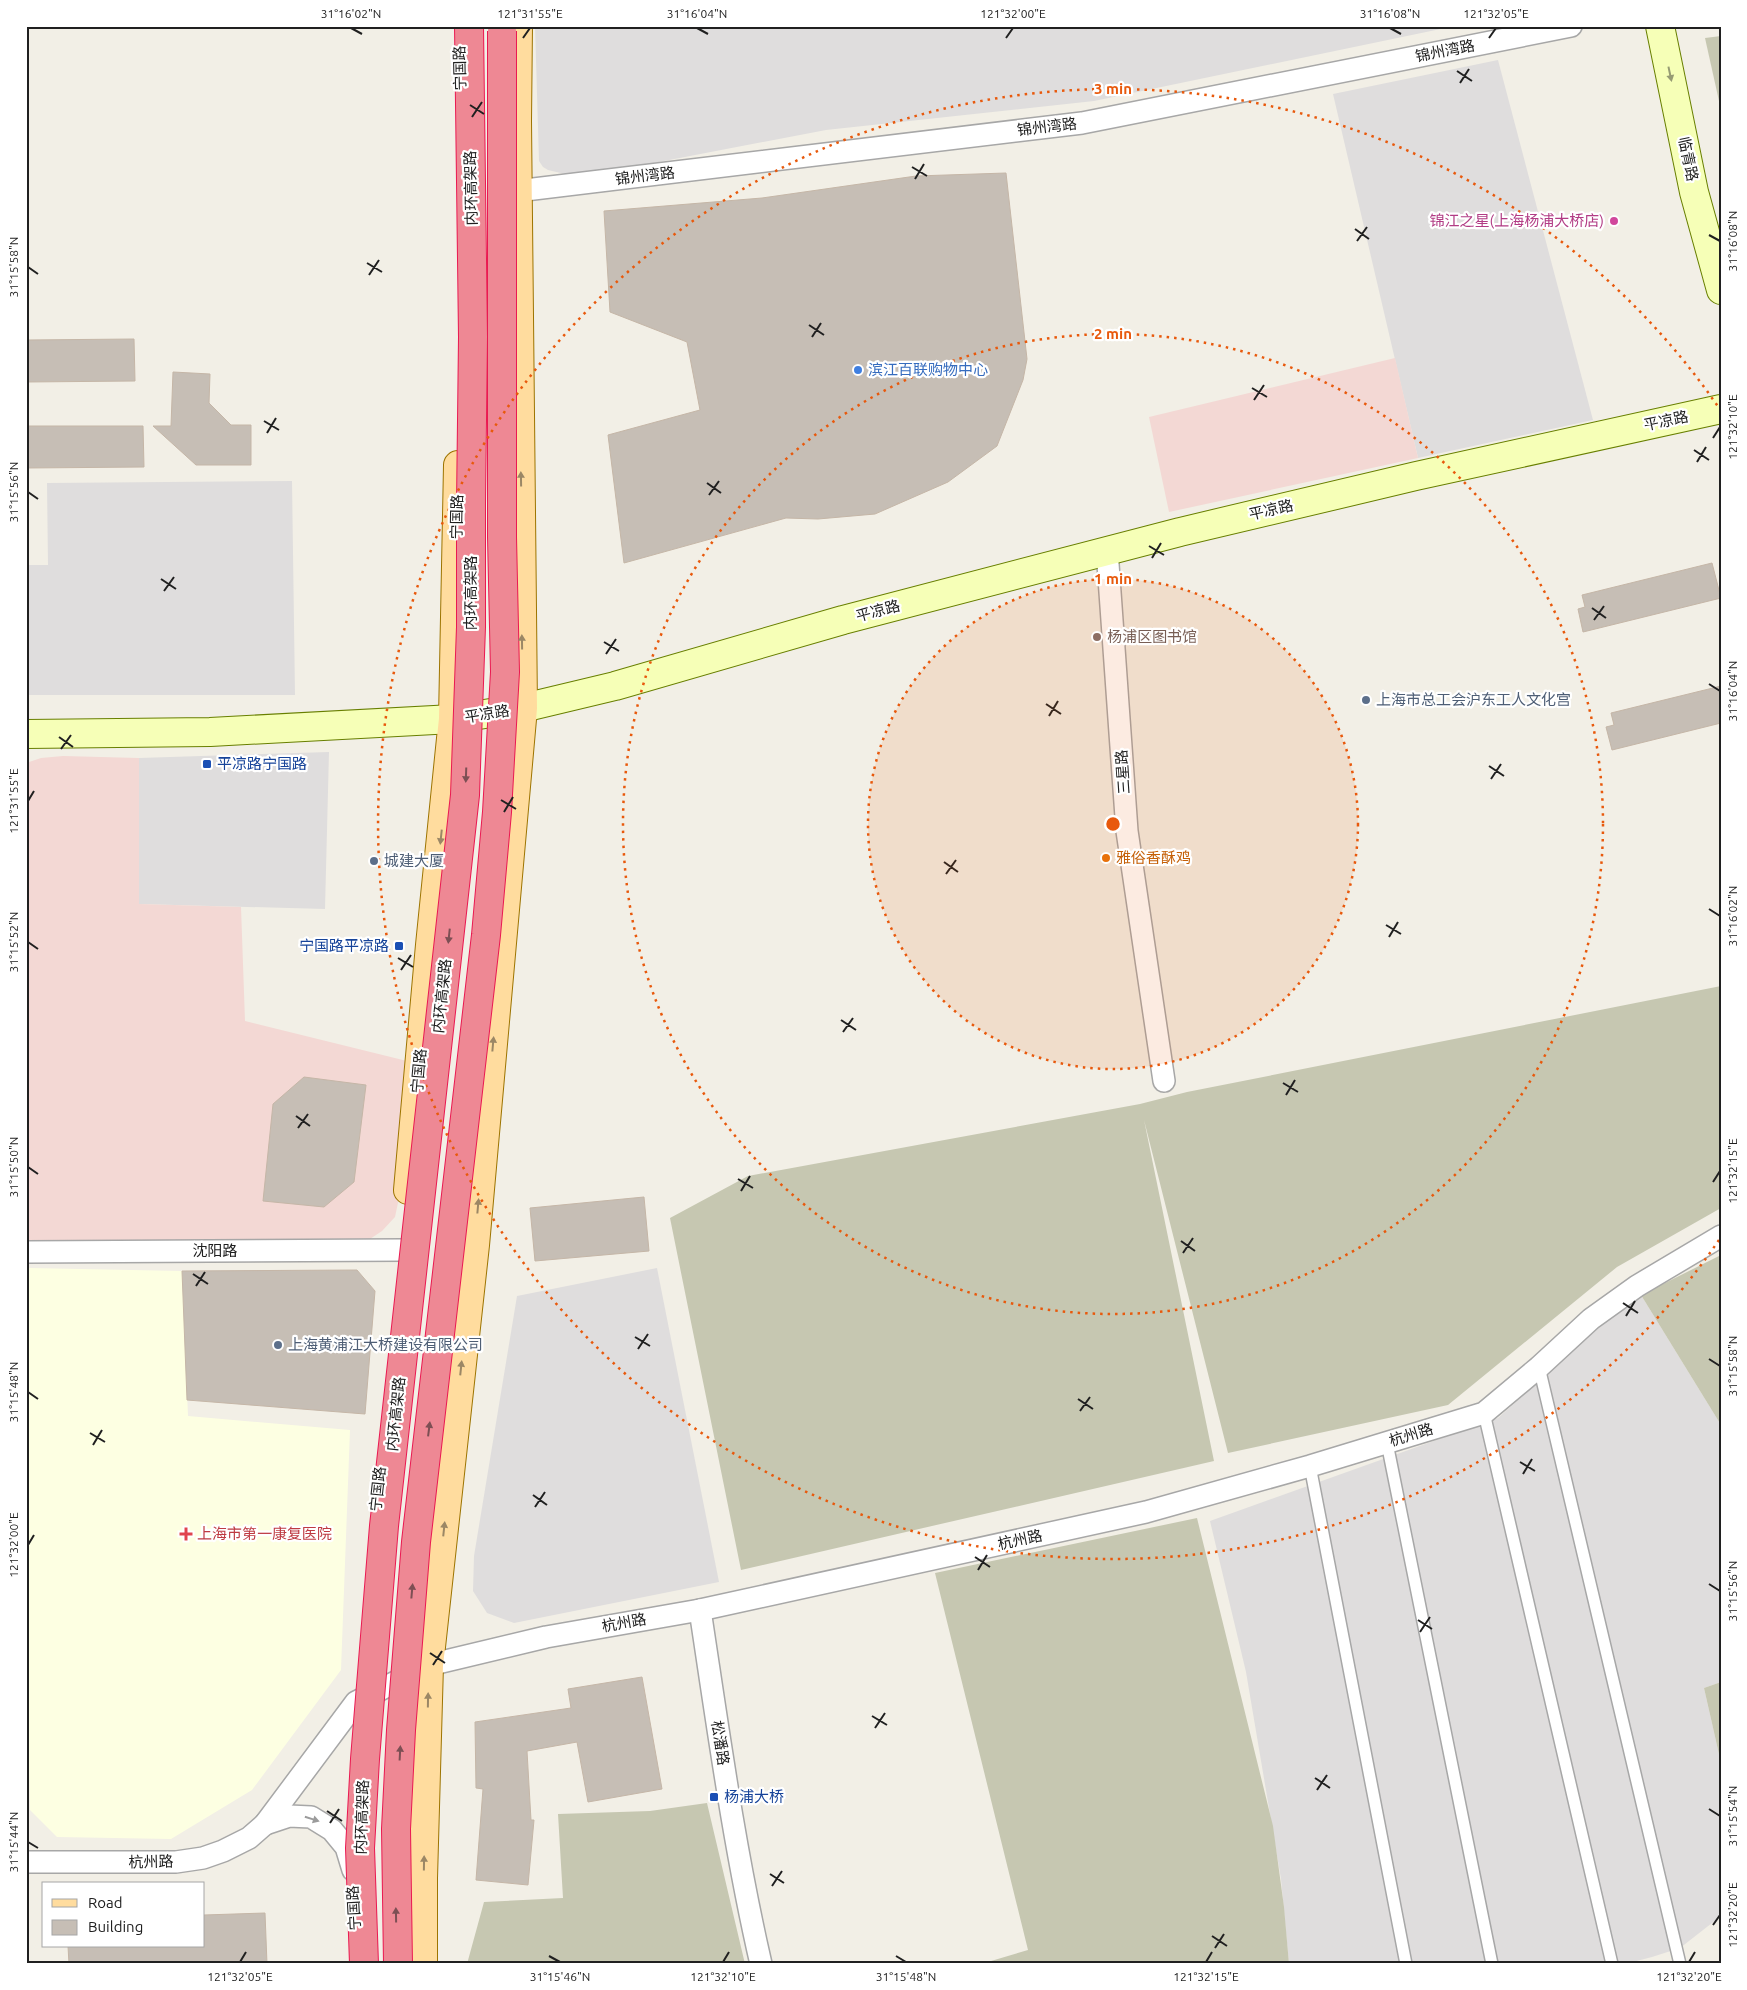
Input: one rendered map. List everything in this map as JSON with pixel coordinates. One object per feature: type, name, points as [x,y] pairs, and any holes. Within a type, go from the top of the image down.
[{"type":"highway","name":"内环高架路","points":[[364,1964],[360,1848],[364,1759],[384,1526],[465,795],[471,627],[470,504],[473,337],[469,26]]},
{"type":"highway","name":"内环高架路","points":[[398,1964],[396,1829],[401,1730],[415,1552],[486,935],[497,812],[505,672],[502,527],[510,29]]},
{"type":"main road","name":"宁国路","points":[[357,1964],[353,1870],[356,1702],[403,1250],[430,945],[453,719],[463,218],[459,26]]},
{"type":"main road","name":"临青路","points":[[1660,26],[1694,192],[1721,290]]},
{"type":"main road","points":[[424,1964],[423,1878],[429,1665],[476,1236],[523,708],[517,192],[510,29]]},
{"type":"main road","name":"平凉路","points":[[26,734],[210,732],[453,719],[523,708],[615,686],[842,620],[1108,550],[1416,476],[1721,409]]},
{"type":"street","name":"锦州湾路","points":[[517,192],[1082,123],[1571,26]]},
{"type":"street","name":"三星路","points":[[1108,550],[1127,831],[1164,1080]]},
{"type":"street","name":"杭州路","points":[[26,1862],[176,1862],[203,1858],[223,1851],[249,1838],[265,1824],[356,1702],[429,1665],[546,1637],[700,1610],[1146,1512],[1310,1466],[1484,1413],[1539,1367],[1591,1319],[1622,1297],[1721,1236]]},
{"type":"street","name":"沈阳路","points":[[26,1252],[403,1250]]},
{"type":"street","name":"松潘路","points":[[700,1610],[730,1801],[761,1964]]},
{"type":"street","name":"杭州路","points":[[265,1824],[288,1816],[316,1819],[332,1830],[346,1847],[353,1870]]},
{"type":"lane","points":[[1539,1367],[1680,1964]]},
{"type":"lane","points":[[1484,1413],[1612,1964]]},
{"type":"lane","points":[[1387,1443],[1492,1964]]},
{"type":"lane","points":[[1310,1466],[1406,1964]]},
{"type":"shaded area","points":[[535,26],[1455,26],[1094,101],[826,130],[638,166],[565,174],[548,170],[539,161]]},
{"type":"shaded area","points":[[1721,36],[1721,110],[1705,38]]},
{"type":"shaded area","points":[[1498,60],[1593,420],[1418,458],[1333,94]]},
{"type":"shaded area","points":[[1395,358],[1418,458],[1169,512],[1149,417]]},
{"type":"shaded area","points":[[292,481],[295,695],[26,695],[26,565],[48,565],[47,483]]},
{"type":"shaded area","points":[[329,752],[325,909],[139,904],[139,758]]},
{"type":"shaded area","points":[[63,756],[139,758],[139,904],[241,907],[245,1021],[411,1062],[399,1198],[395,1217],[382,1231],[370,1239],[363,1242],[26,1240],[26,763],[41,758]]},
{"type":"shaded area","points":[[1721,986],[1721,1208],[1617,1267],[1448,1405],[1228,1453],[1144,1120],[1214,1461],[741,1570],[670,1218],[748,1176],[1140,1104],[1187,1092]]},
{"type":"shaded area","points":[[1721,1255],[1721,1425],[1641,1295]]},
{"type":"shaded area","name":"上海市第一康复医院","points":[[29,1268],[182,1271],[188,1416],[350,1430],[341,1670],[252,1790],[171,1839],[57,1837],[30,1810],[26,1638],[26,1276]]},
{"type":"shaded area","points":[[657,1268],[719,1582],[514,1623],[487,1613],[473,1591],[474,1556],[517,1296]]},
{"type":"shaded area","points":[[1641,1295],[1721,1425],[1721,1682],[1704,1688],[1721,1763],[1721,1916],[1680,1948],[1625,1964],[1289,1964],[1281,1879],[1246,1672],[1210,1521],[1498,1418],[1596,1330]]},
{"type":"shaded area","points":[[1197,1518],[1273,1826],[1284,1907],[1289,1964],[981,1964],[1028,1950],[935,1573]]},
{"type":"shaded area","points":[[1721,1682],[1721,1763],[1704,1688]]},
{"type":"shaded area","points":[[707,1803],[745,1964],[467,1964],[484,1902],[563,1898],[558,1814],[650,1811]]},
{"type":"building","name":"滨江百联购物中心","points":[[1006,173],[1027,359],[1023,380],[997,446],[948,482],[875,514],[818,519],[786,518],[624,563],[608,435],[700,410],[687,342],[610,312],[604,211],[762,198],[916,176]]},
{"type":"building","points":[[134,339],[135,381],[26,382],[26,340]]},
{"type":"building","points":[[173,372],[210,374],[209,403],[231,425],[251,425],[251,465],[196,465],[153,426],[171,426]]},
{"type":"building","points":[[26,426],[143,426],[144,467],[26,468]]},
{"type":"building","points":[[1712,563],[1721,598],[1583,632],[1578,609],[1585,607],[1582,595]]},
{"type":"building","points":[[1721,686],[1721,723],[1612,750],[1606,727],[1614,725],[1611,713]]},
{"type":"building","points":[[304,1077],[366,1085],[354,1182],[324,1207],[263,1201],[273,1104]]},
{"type":"building","points":[[644,1197],[649,1251],[535,1261],[530,1208]]},
{"type":"building","name":"上海黄浦江大桥建设有限公司","points":[[357,1270],[375,1291],[365,1414],[187,1400],[182,1271]]},
{"type":"building","points":[[642,1677],[662,1789],[588,1802],[577,1742],[527,1751],[531,1820],[534,1820],[528,1885],[476,1880],[483,1789],[476,1788],[475,1722],[571,1708],[568,1689]]},
{"type":"building","points":[[265,1913],[267,1964],[69,1964],[68,1948],[205,1948],[205,1915]]},
{"type":"place","name":"锦江之星(上海杨浦大桥店)","points":[[1614,221]]},
{"type":"place","name":"滨江百联购物中心","points":[[858,370]]},
{"type":"place","name":"杨浦区图书馆","points":[[1097,637]]},
{"type":"place","name":"上海市总工会沪东工人文化宫","points":[[1366,700]]},
{"type":"place","name":"平凉路宁国路","points":[[207,764]]},
{"type":"place","name":"雅俗香酥鸡","points":[[1106,858]]},
{"type":"place","name":"城建大厦","points":[[374,861]]},
{"type":"place","name":"宁国路平凉路","points":[[399,946]]},
{"type":"place","name":"上海黄浦江大桥建设有限公司","points":[[278,1345]]},
{"type":"place","name":"上海市第一康复医院","points":[[186,1534]]},
{"type":"place","name":"杨浦大桥","points":[[714,1797]]}]
